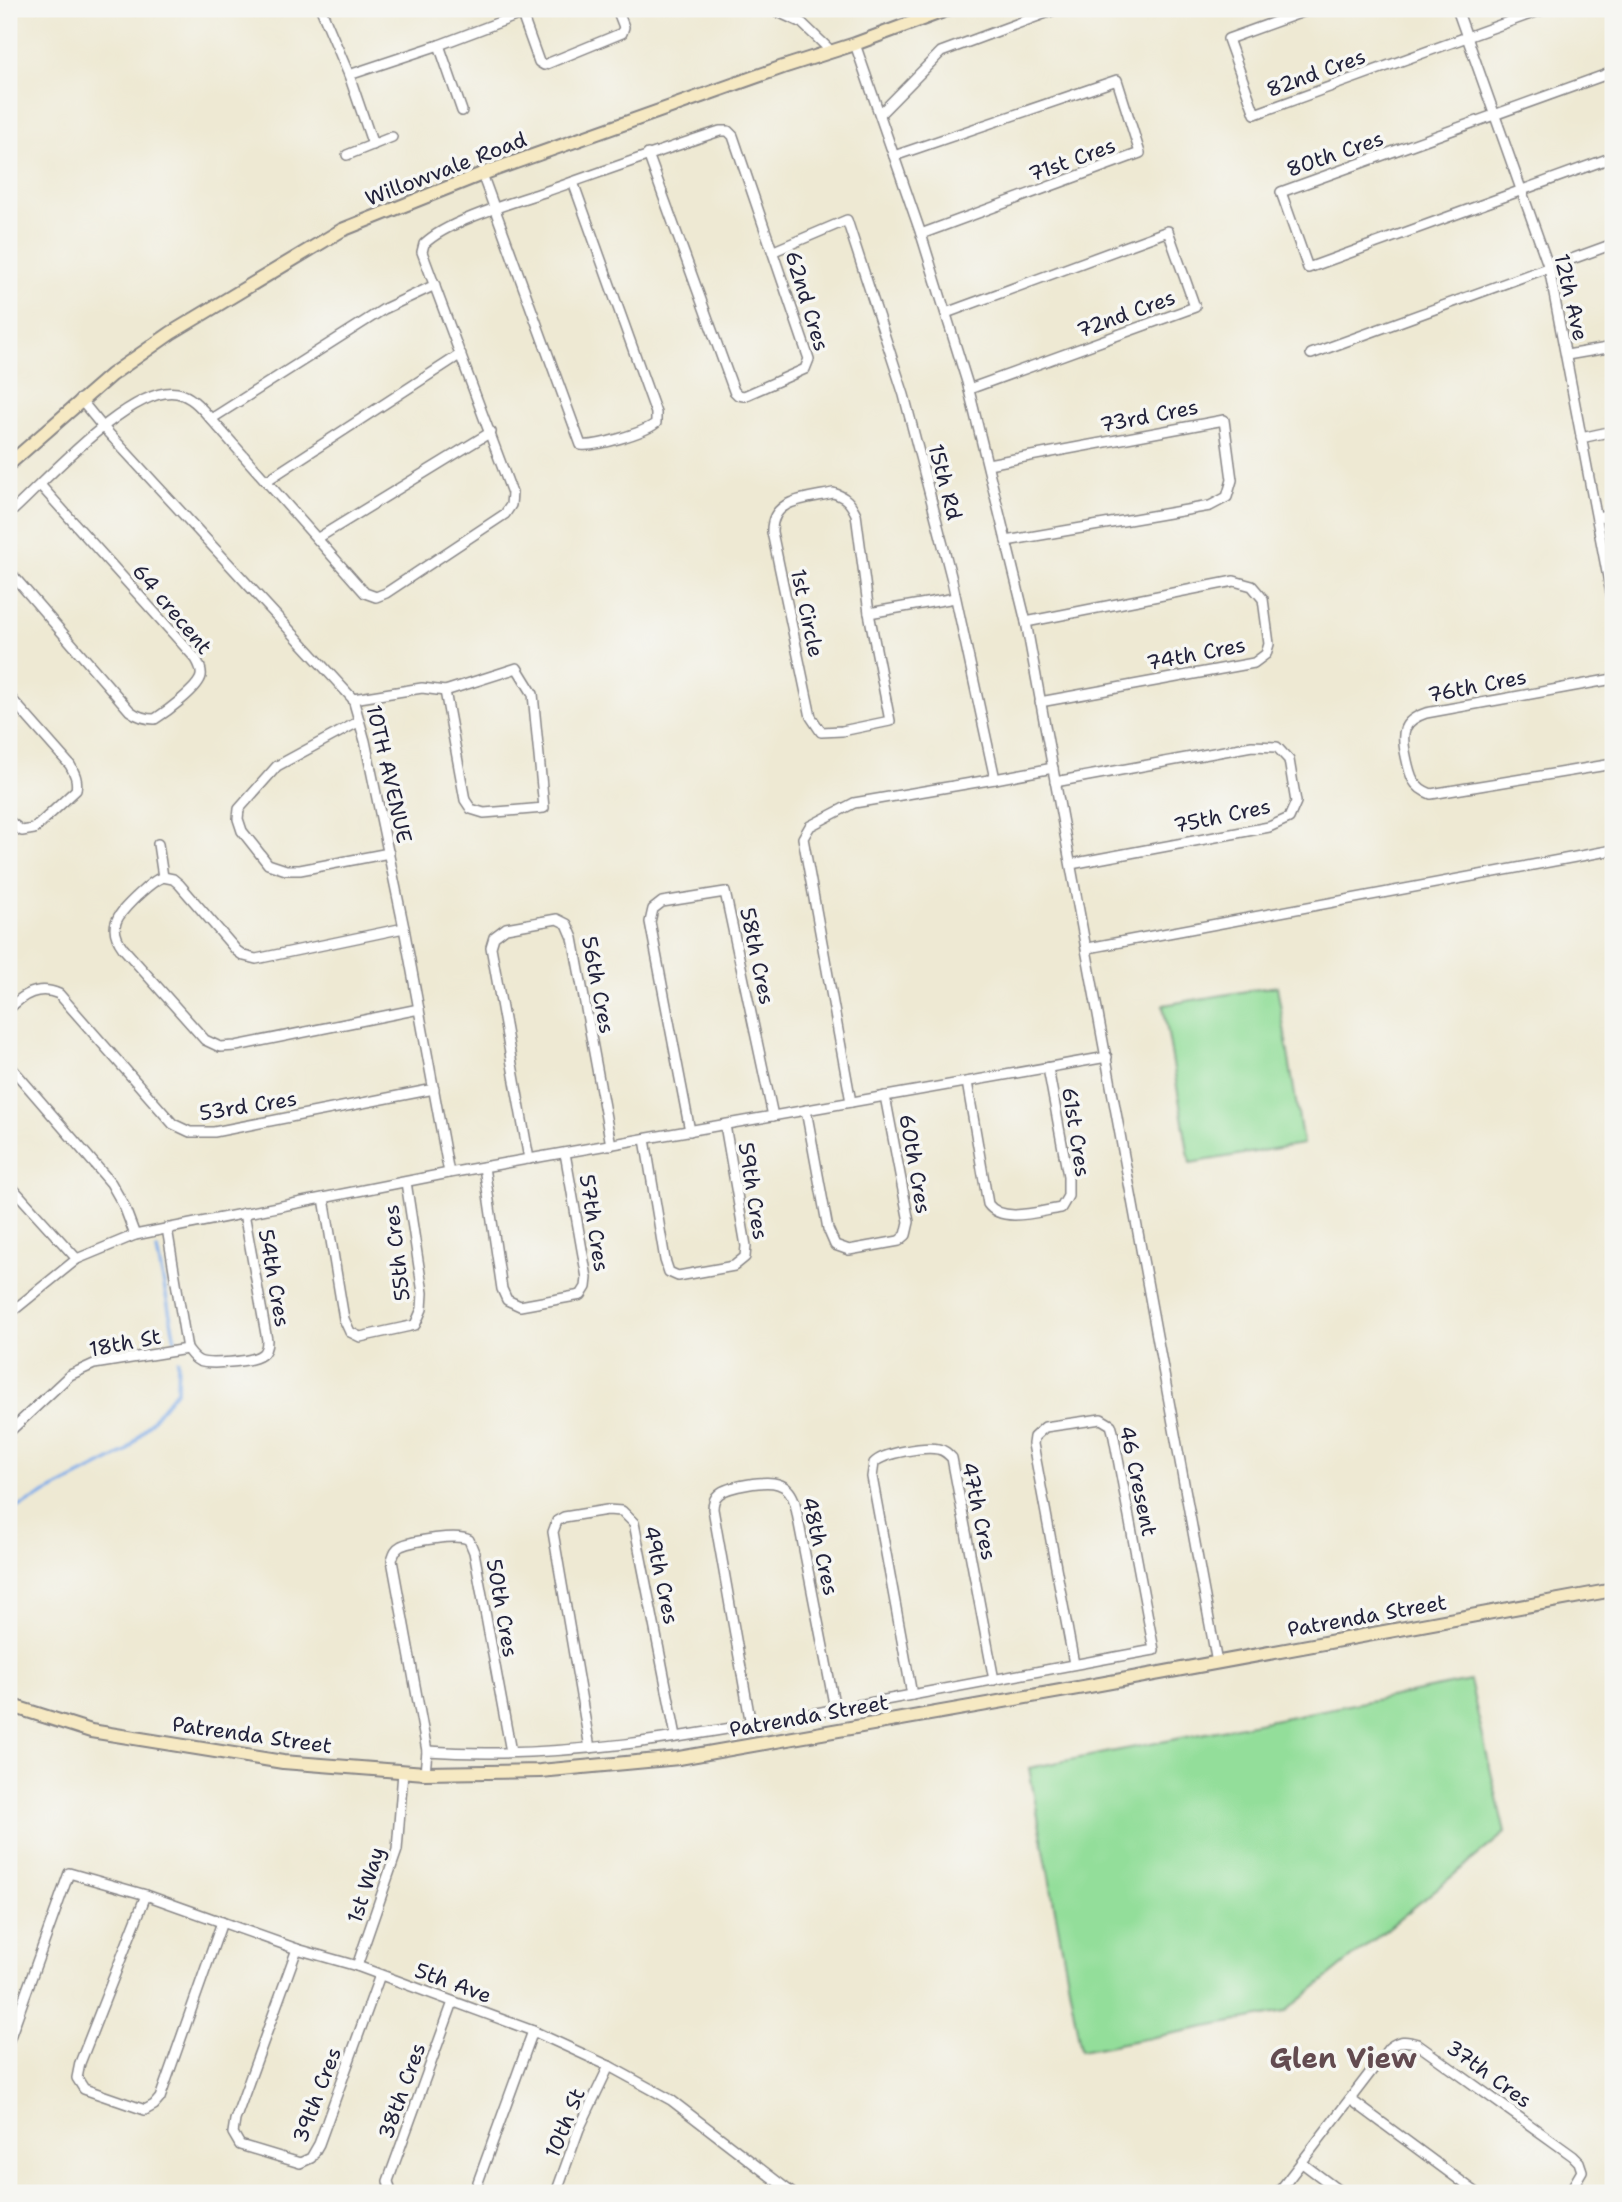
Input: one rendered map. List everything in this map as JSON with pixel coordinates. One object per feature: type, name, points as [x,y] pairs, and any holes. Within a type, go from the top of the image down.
[{"type":"street","points":[[321,9],[373,145]]},
{"type":"street","points":[[348,75],[439,45],[526,10],[538,62],[544,65],[622,33],[624,27],[617,9]]},
{"type":"street","points":[[771,9],[802,23],[831,51]]},
{"type":"street","name":"Willowvale Road","points":[[9,464],[80,400],[171,333],[342,230],[482,174],[950,9]]},
{"type":"street","points":[[881,113],[941,52],[1057,9]]},
{"type":"street","name":"82nd Cres","points":[[1311,9],[1228,39],[1255,114],[1467,37]]},
{"type":"street","name":"12th Ave","points":[[1457,9],[1549,268],[1613,599]]},
{"type":"street","points":[[1467,37],[1544,9]]},
{"type":"street","points":[[855,44],[921,234],[969,389],[1026,622],[1088,947],[1217,1663]]},
{"type":"street","points":[[439,45],[462,111]]},
{"type":"street","points":[[1495,116],[1613,72]]},
{"type":"street","name":"71st Cres","points":[[894,156],[1117,80],[1140,153],[921,234]]},
{"type":"street","name":"80th Cres","points":[[1495,116],[1280,192],[1308,268],[1523,190]]},
{"type":"street","name":"62nd Cres","points":[[720,131],[728,131],[733,136],[774,251],[809,363],[802,370],[744,396],[737,395],[734,391],[648,155],[720,131]]},
{"type":"street","points":[[347,155],[392,137]]},
{"type":"street","points":[[9,514],[102,426],[145,399],[165,392],[186,396],[211,419],[365,593],[376,597],[386,593],[505,514],[511,505],[512,494],[491,432],[422,252],[424,244],[440,232],[495,209],[648,155]]},
{"type":"street","points":[[1523,190],[1613,158]]},
{"type":"street","points":[[482,174],[580,444],[590,446],[648,428],[656,422],[654,407],[573,181]]},
{"type":"street","name":"15th Rd","points":[[774,251],[847,219],[904,395],[956,598],[995,779]]},
{"type":"street","name":"72nd Cres","points":[[946,313],[1168,232],[1195,307],[969,389]]},
{"type":"street","points":[[1311,354],[1613,244]]},
{"type":"street","points":[[211,419],[384,309],[435,285]]},
{"type":"street","points":[[1567,355],[1613,347]]},
{"type":"street","points":[[266,481],[461,354]]},
{"type":"street","name":"10TH AVENUE","points":[[80,400],[353,699],[365,741],[389,853],[449,1173]]},
{"type":"street","name":"73rd Cres","points":[[988,464],[1224,420],[1232,480],[1227,497],[1210,506],[1006,541]]},
{"type":"street","points":[[1581,438],[1613,431]]},
{"type":"street","points":[[318,538],[491,432]]},
{"type":"street","name":"64 crecent","points":[[9,571],[137,716],[155,719],[197,685],[201,668],[196,659],[41,486]]},
{"type":"street","name":"1st Circle","points":[[833,493],[844,496],[851,503],[856,514],[869,613],[890,721],[842,731],[821,732],[811,718],[772,532],[772,521],[777,511],[793,502],[833,493]]},
{"type":"street","points":[[1597,517],[1613,514]]},
{"type":"street","name":"74th Cres","points":[[1026,622],[1234,581],[1252,586],[1263,599],[1269,644],[1266,654],[1254,663],[1040,702]]},
{"type":"street","points":[[869,613],[956,598]]},
{"type":"street","points":[[353,699],[422,688],[445,691],[517,668],[533,694],[544,807],[484,813],[471,808],[465,800],[445,691]]},
{"type":"street","name":"76th Cres","points":[[1613,679],[1426,713],[1416,716],[1408,723],[1402,738],[1414,784],[1420,790],[1431,794],[1613,764]]},
{"type":"street","points":[[9,696],[70,765],[76,774],[77,783],[76,790],[34,828],[22,831],[9,821]]},
{"type":"street","points":[[358,722],[277,765],[244,801],[239,809],[238,819],[242,831],[268,864],[286,870],[300,870],[389,853]]},
{"type":"street","name":"75th Cres","points":[[1055,782],[1252,746],[1277,747],[1289,760],[1296,802],[1290,818],[1269,827],[1071,864]]},
{"type":"street","points":[[851,1102],[803,838],[810,826],[854,803],[1053,768]]},
{"type":"street","points":[[159,844],[163,877]]},
{"type":"street","points":[[1088,947],[1613,850]]},
{"type":"street","points":[[404,928],[256,959],[250,958],[237,951],[179,884],[173,879],[163,877],[153,882],[120,913],[115,923],[115,932],[123,948],[205,1040],[212,1044],[228,1048],[419,1009]]},
{"type":"street","name":"58th Cres","points":[[690,1131],[650,922],[653,909],[662,902],[725,892],[773,1116]]},
{"type":"street","name":"56th Cres","points":[[528,1159],[491,947],[494,937],[506,928],[557,919],[567,924],[573,938],[611,1145]]},
{"type":"street","name":"53rd Cres","points":[[9,1009],[26,994],[38,989],[49,989],[59,994],[173,1124],[190,1132],[214,1132],[434,1089]]},
{"type":"street","points":[[10,1311],[77,1259],[135,1235],[449,1173],[1107,1057]]},
{"type":"street","points":[[9,1065],[111,1183],[124,1206],[135,1235]]},
{"type":"street","name":"61st Cres","points":[[967,1082],[988,1204],[993,1211],[1003,1215],[1061,1208],[1068,1196],[1068,1176],[1048,1068]]},
{"type":"street","name":"60th Cres","points":[[806,1110],[828,1229],[835,1245],[849,1250],[899,1241],[906,1235],[909,1222],[884,1096]]},
{"type":"street","name":"59th Cres","points":[[645,1139],[665,1260],[669,1272],[678,1276],[689,1275],[734,1266],[744,1257],[747,1246],[724,1125]]},
{"type":"street","name":"57th Cres","points":[[484,1167],[502,1289],[507,1300],[520,1306],[581,1295],[586,1287],[587,1278],[565,1153]]},
{"type":"street","name":"55th Cres","points":[[324,1198],[344,1319],[350,1332],[360,1337],[415,1325],[422,1309],[424,1293],[406,1182]]},
{"type":"street","points":[[9,1184],[77,1259]]},
{"type":"street","name":"54th Cres","points":[[187,1349],[193,1357],[212,1363],[253,1358],[266,1349],[267,1331],[244,1213]]},
{"type":"street","points":[[167,1228],[187,1349]]},
{"type":"street","name":"18th St","points":[[9,1432],[70,1375],[94,1364],[187,1349]]},
{"type":"street","name":"46 Cresent","points":[[1101,1419],[1107,1420],[1113,1432],[1154,1650],[1074,1664],[1033,1444],[1034,1437],[1045,1427],[1101,1419]]},
{"type":"street","name":"47th Cres","points":[[912,1695],[872,1477],[874,1463],[884,1456],[933,1448],[942,1450],[952,1458],[994,1679]]},
{"type":"street","name":"48th Cres","points":[[751,1725],[713,1509],[718,1494],[728,1488],[772,1483],[779,1484],[792,1494],[796,1503],[835,1709]]},
{"type":"street","name":"49th Cres","points":[[590,1748],[553,1532],[557,1521],[564,1517],[607,1510],[622,1511],[634,1523],[676,1737]]},
{"type":"street","name":"50th Cres","points":[[427,1751],[392,1560],[403,1545],[459,1536],[469,1540],[474,1552],[511,1752]]},
{"type":"street","name":"Patrenda Street","points":[[9,1705],[90,1731],[283,1762],[425,1773],[540,1771],[679,1758],[1613,1590]]},
{"type":"street","points":[[425,1773],[427,1751],[466,1754],[590,1748],[676,1737],[1074,1664]]},
{"type":"street","name":"1st Way","points":[[357,1966],[397,1850],[403,1772]]},
{"type":"street","name":"5th Ave","points":[[9,2040],[69,1873],[146,1895],[297,1949],[357,1966],[533,2031],[609,2066],[671,2100],[792,2193]]},
{"type":"street","points":[[146,1895],[80,2063],[77,2078],[84,2089],[145,2110],[160,2098],[222,1922]]},
{"type":"street","name":"39th Cres","points":[[297,1949],[234,2120],[233,2133],[240,2144],[264,2152],[300,2163],[312,2158],[380,1975]]},
{"type":"street","name":"38th Cres","points":[[391,2193],[388,2181],[453,2002]]},
{"type":"street","points":[[474,2193],[533,2031]]},
{"type":"street","name":"37th Cres","points":[[1350,2099],[1396,2042],[1408,2040],[1573,2156],[1582,2171],[1569,2193]]},
{"type":"street","name":"10th St","points":[[556,2193],[579,2129],[609,2066]]},
{"type":"street","points":[[1278,2193],[1350,2099],[1477,2193]]},
{"type":"street","points":[[1302,2163],[1342,2193]]},
{"type":"green space","points":[[1277,986],[1303,1144],[1190,1163],[1163,1005]]},
{"type":"green space","points":[[1470,1681],[1505,1833],[1285,2012],[1081,2051],[1029,1768]]},
{"type":"waterway","points":[[157,1250],[175,1340]]},
{"type":"waterway","points":[[9,1512],[126,1452],[177,1390],[178,1360]]},
{"type":"district","name":"Glen View","points":[[1343,2058]]}]
